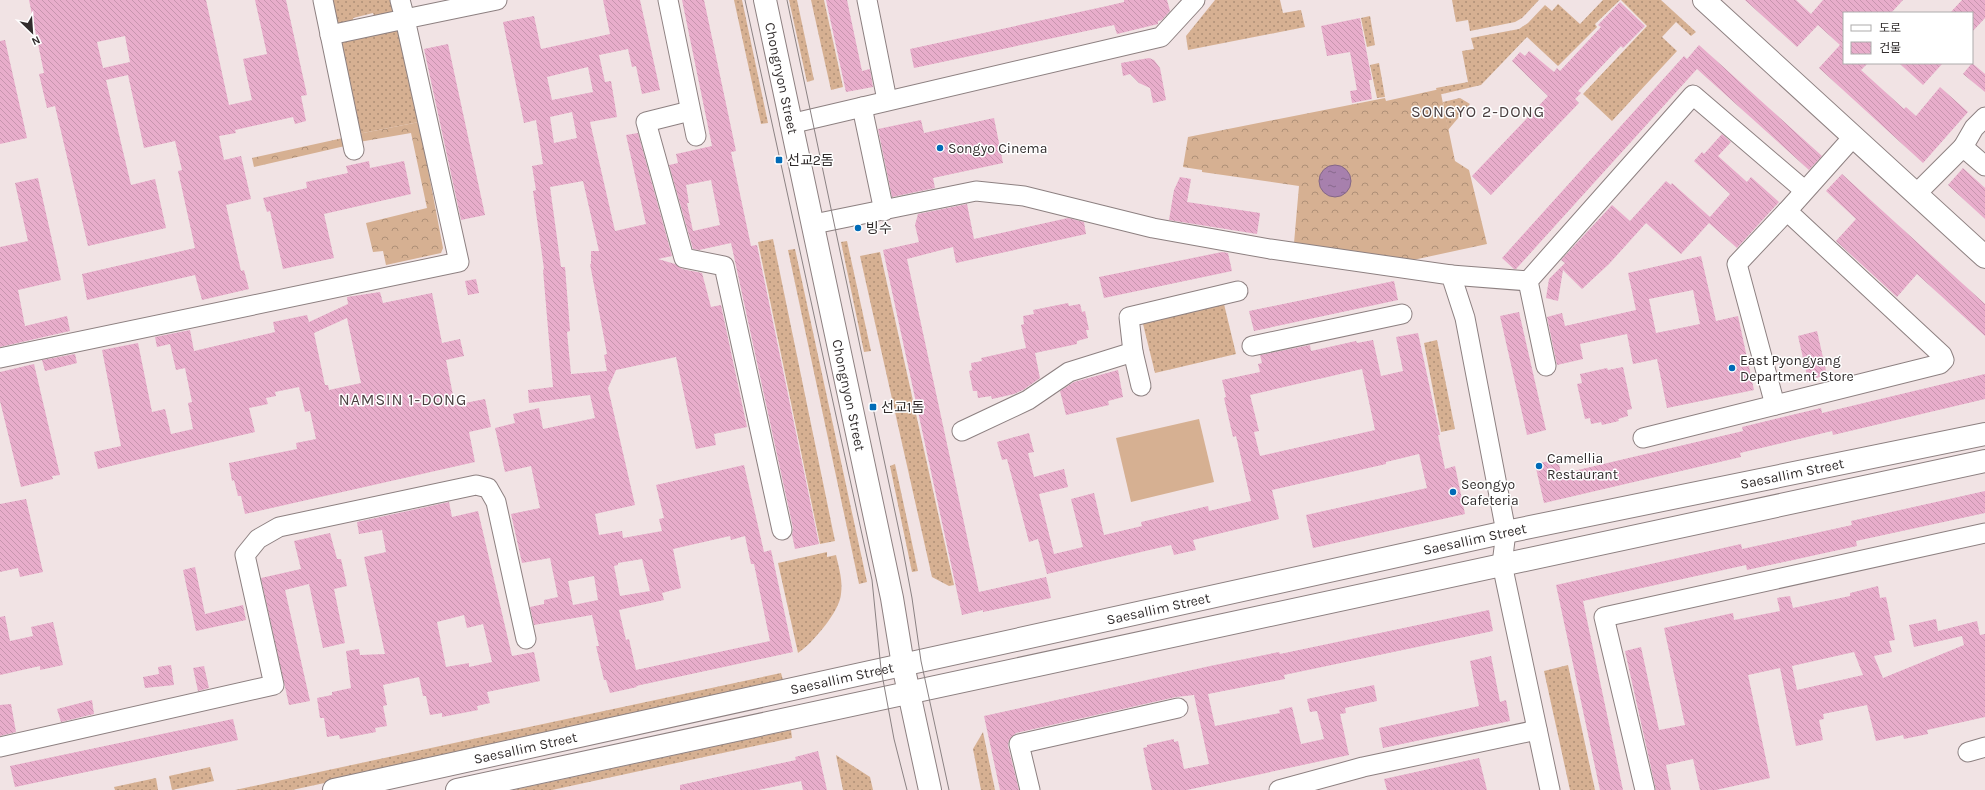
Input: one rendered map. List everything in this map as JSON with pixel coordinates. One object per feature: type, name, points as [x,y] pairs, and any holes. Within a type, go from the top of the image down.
[{"type":"main road","name":"Chongnyon Street","points":[[765,0],[790,124],[814,224],[892,598],[903,665],[930,790]]},
{"type":"main road","points":[[1704,0],[1917,193],[1985,257]]},
{"type":"main road","name":"Saesallim Street","points":[[334,790],[1506,532],[1985,434]]},
{"type":"main road","name":"Saesallim Street","points":[[457,790],[1985,461]]},
{"type":"street","points":[[323,0],[354,150]]},
{"type":"street","points":[[0,358],[459,262],[400,0]]},
{"type":"street","points":[[668,0],[696,136]]},
{"type":"street","points":[[867,0],[888,100]]},
{"type":"street","points":[[790,124],[1161,37],[1196,0]]},
{"type":"street","points":[[330,35],[488,1]]},
{"type":"street","points":[[1528,281],[1693,95],[1804,190]]},
{"type":"street","points":[[862,107],[884,211]]},
{"type":"street","points":[[690,111],[646,122],[684,258],[724,266],[782,530]]},
{"type":"street","points":[[1917,193],[1963,147],[1974,128],[1985,117]]},
{"type":"street","points":[[1775,405],[1737,264],[1854,136]]},
{"type":"street","points":[[1963,147],[1985,166]]},
{"type":"street","points":[[814,224],[884,211],[976,191],[1024,196],[1153,228],[1270,249],[1451,275],[1528,281]]},
{"type":"street","points":[[1643,438],[1940,364],[1944,360],[1942,355],[1787,211]]},
{"type":"street","points":[[1451,275],[1465,318],[1506,532],[1502,564],[1550,790]]},
{"type":"street","points":[[1528,281],[1546,366]]},
{"type":"street","points":[[1141,386],[1133,352],[1129,316],[1238,291]]},
{"type":"street","points":[[1252,346],[1402,314]]},
{"type":"street","points":[[962,431],[1028,400],[1070,372],[1133,352]]},
{"type":"street","points":[[0,747],[274,685],[245,555],[258,540],[279,527],[476,485],[488,488],[496,502],[526,640]]},
{"type":"street","points":[[1646,790],[1604,617],[1985,532]]},
{"type":"street","points":[[1030,790],[1019,744],[1178,708]]},
{"type":"street","points":[[1279,790],[1363,767],[1537,730]]},
{"type":"green space","points":[[330,0],[391,0],[394,15],[375,18],[373,13],[353,18],[354,23],[336,26]]},
{"type":"green space","points":[[734,0],[742,0],[768,123],[761,124]]},
{"type":"green space","points":[[789,0],[797,0],[814,80],[807,82]]},
{"type":"green space","points":[[811,0],[824,0],[843,87],[831,90]]},
{"type":"green space","points":[[1215,0],[1280,0],[1283,13],[1301,10],[1305,27],[1188,50],[1186,36]]},
{"type":"green space","points":[[1452,0],[1539,0],[1522,18],[1515,22],[1470,31],[1468,20],[1456,22]]},
{"type":"green space","points":[[1603,0],[1620,0],[1595,24],[1597,27],[1558,66],[1527,37],[1481,85],[1438,95],[1436,88],[1468,82],[1462,51],[1474,49],[1471,38],[1519,29],[1528,23],[1545,5],[1552,11],[1558,4],[1580,24]]},
{"type":"green space","points":[[1621,0],[1661,0],[1696,32],[1691,36],[1676,22],[1662,37],[1677,51],[1612,121],[1583,94],[1647,26]]},
{"type":"green space","points":[[1370,16],[1375,45],[1367,47],[1361,18]]},
{"type":"green space","points":[[397,28],[419,122],[358,134],[340,41]]},
{"type":"green space","points":[[1379,63],[1385,97],[1377,98],[1370,65]]},
{"type":"green space","points":[[1440,89],[1455,161],[1469,170],[1487,244],[1413,260],[1294,243],[1299,186],[1202,172],[1202,170],[1183,167],[1188,137],[1385,98],[1386,101]]},
{"type":"green space","points":[[1460,98],[1470,104],[1448,130],[1443,102]]},
{"type":"green space","points":[[419,122],[443,248],[441,253],[386,265],[383,251],[373,252],[366,223],[427,208],[411,133],[359,142],[358,134]]},
{"type":"green space","points":[[343,138],[345,146],[254,167],[252,158]]},
{"type":"green space","points":[[773,239],[835,541],[820,544],[758,242]]},
{"type":"green space","points":[[847,241],[871,351],[864,352],[841,242]]},
{"type":"green space","points":[[795,249],[867,582],[859,584],[788,250]]},
{"type":"green space","points":[[880,252],[954,585],[949,586],[932,577],[860,256]]},
{"type":"green space","points":[[1224,304],[1236,354],[1155,373],[1143,324]]},
{"type":"green space","points":[[1437,340],[1455,429],[1441,432],[1424,343]]},
{"type":"green space","points":[[1199,419],[1214,482],[1131,502],[1116,438]]},
{"type":"green space","points":[[895,464],[918,571],[912,572],[890,466]]},
{"type":"green space","points":[[827,552],[827,557],[836,555],[841,584],[839,601],[831,618],[804,649],[798,653],[778,563]]},
{"type":"green space","points":[[1568,665],[1595,790],[1570,790],[1544,671]]},
{"type":"green space","points":[[781,673],[784,684],[292,790],[235,790]]},
{"type":"green space","points":[[791,730],[792,738],[552,790],[513,790]]},
{"type":"green space","points":[[983,732],[995,790],[981,790],[973,749]]},
{"type":"green space","points":[[836,755],[870,777],[873,790],[843,790]]},
{"type":"green space","points":[[210,767],[214,781],[172,790],[169,776]]},
{"type":"green space","points":[[156,778],[158,790],[115,790],[114,787]]},
{"type":"water","points":[[1332,165],[1338,165],[1348,172],[1351,181],[1350,187],[1344,194],[1338,197],[1332,197],[1322,190],[1319,184],[1319,178],[1326,168]]},
{"type":"building","points":[[29,0],[206,0],[229,105],[252,100],[243,59],[267,54],[255,0],[286,0],[307,95],[301,96],[306,121],[295,124],[293,117],[235,130],[236,133],[219,136],[224,160],[241,156],[251,199],[226,205],[241,271],[244,270],[249,289],[202,300],[195,275],[87,300],[82,274],[195,248],[178,171],[182,170],[175,141],[144,148],[128,75],[106,80],[131,185],[155,179],[166,228],[88,246],[55,106],[47,108],[39,74],[44,73]],"holes":[[[125,36],[130,62],[103,68],[97,42]]]},
{"type":"building","points":[[603,0],[640,0],[660,90],[642,94],[636,66],[632,67],[628,49],[599,55],[605,82],[611,81],[617,117],[590,122],[615,231],[646,224],[626,135],[638,133],[672,256],[658,259],[675,264],[682,269],[702,273],[711,307],[721,305],[747,427],[714,434],[716,445],[696,449],[676,357],[616,370],[608,388],[635,505],[595,514],[599,535],[622,531],[623,538],[662,531],[659,519],[664,518],[656,485],[744,465],[764,552],[771,550],[793,652],[610,693],[606,680],[604,680],[596,646],[599,646],[592,615],[534,625],[530,607],[544,604],[544,600],[558,597],[550,558],[522,563],[511,514],[540,508],[531,466],[505,472],[495,428],[515,423],[513,414],[539,408],[543,429],[595,418],[590,395],[529,403],[528,390],[553,387],[544,269],[533,191],[536,190],[532,166],[543,164],[536,120],[524,123],[503,22],[534,16],[541,49],[610,34]],"holes":[[[588,67],[593,92],[552,100],[547,77]],[[572,112],[577,138],[554,143],[550,117]],[[583,181],[599,251],[591,251],[590,264],[607,354],[604,355],[607,371],[571,374],[567,332],[570,331],[565,267],[561,267],[550,187]],[[730,536],[731,540],[745,536],[751,564],[754,564],[770,641],[636,670],[629,639],[626,640],[619,610],[664,600],[662,593],[681,588],[673,549]],[[642,559],[650,591],[620,596],[614,566],[618,565],[618,563]],[[594,576],[598,600],[573,605],[568,581]]]},
{"type":"building","points":[[682,0],[704,0],[736,151],[731,152],[751,246],[757,245],[819,544],[795,549],[792,535],[793,528],[731,243],[699,250],[693,249],[669,165],[678,163],[676,154],[712,146]],"holes":[[[711,180],[720,225],[693,231],[687,203],[689,203],[686,185]]]},
{"type":"building","points":[[826,0],[847,0],[862,71],[870,69],[873,87],[846,92]]},
{"type":"building","points":[[1124,0],[1167,0],[1170,11],[1162,20],[1158,21],[1158,24],[1117,34],[1114,25],[914,68],[910,49],[1107,6],[1124,2]]},
{"type":"building","points":[[1745,0],[1796,0],[1811,14],[1823,0],[1903,0],[1892,12],[1843,12],[1843,64],[1867,64],[1861,70],[1904,109],[1906,107],[1916,116],[1940,87],[1968,112],[1923,163],[1819,68],[1840,45],[1818,25],[1797,47]]},
{"type":"building","points":[[1962,0],[1985,0],[1985,18],[1973,31],[1973,12],[1951,12]]},
{"type":"building","points":[[1620,2],[1645,26],[1623,48],[1621,46],[1578,91],[1581,93],[1575,99],[1579,103],[1491,195],[1472,176],[1548,96],[1512,61],[1520,52],[1525,56],[1529,51],[1554,72],[1557,68],[1560,71],[1601,27],[1598,25]]},
{"type":"building","points":[[1360,18],[1372,80],[1369,80],[1372,99],[1352,103],[1350,91],[1357,90],[1350,52],[1327,56],[1321,26]]},
{"type":"building","points":[[5,40],[27,138],[0,144],[0,41]]},
{"type":"building","points":[[448,44],[485,215],[461,220],[424,49]]},
{"type":"building","points":[[1699,45],[1822,156],[1809,170],[1697,69],[1516,269],[1514,269],[1502,258],[1684,56],[1687,59]]},
{"type":"building","points":[[1149,58],[1154,60],[1160,68],[1166,100],[1153,103],[1150,88],[1139,83],[1130,74],[1123,76],[1121,63]]},
{"type":"building","points":[[1900,64],[1942,64],[1923,85]]},
{"type":"building","points":[[1973,64],[1985,74],[1985,92],[1963,74]]},
{"type":"building","name":"Songyo Cinema","points":[[994,118],[1003,163],[933,178],[935,188],[892,197],[878,129],[921,120],[924,133]]},
{"type":"building","points":[[1722,134],[1731,142],[1718,156],[1747,182],[1751,177],[1779,202],[1737,248],[1709,223],[1681,254],[1646,223],[1609,264],[1582,289],[1563,270],[1558,301],[1546,298],[1549,279],[1565,263],[1561,260],[1612,205],[1630,221],[1666,181],[1671,185],[1672,183],[1710,217],[1730,194],[1694,161],[1702,152],[1704,154]]},
{"type":"building","points":[[369,161],[370,168],[404,161],[411,194],[324,214],[334,258],[283,269],[270,211],[267,212],[263,198],[307,188],[306,182],[348,173],[346,166]]},
{"type":"building","points":[[1963,168],[1985,188],[1985,219],[1948,185]]},
{"type":"building","points":[[1842,174],[1985,304],[1985,336],[1917,274],[1897,297],[1836,241],[1856,219],[1826,191]]},
{"type":"building","points":[[1180,177],[1191,179],[1187,202],[1260,213],[1257,234],[1169,220],[1174,190]]},
{"type":"building","points":[[38,178],[61,280],[18,290],[25,326],[67,316],[70,331],[0,347],[0,247],[28,241],[15,183]]},
{"type":"building","points":[[967,204],[974,239],[1068,218],[1084,222],[1086,234],[956,263],[953,247],[907,259],[979,592],[1046,577],[1051,598],[962,615],[883,250],[919,242],[915,225],[918,214]]},
{"type":"building","points":[[1222,252],[1228,253],[1232,271],[1104,298],[1099,277]]},
{"type":"building","points":[[1701,256],[1716,321],[1738,316],[1754,390],[1667,408],[1657,359],[1633,364],[1627,334],[1580,344],[1583,359],[1557,365],[1547,317],[1562,313],[1565,326],[1636,310],[1628,273]],"holes":[[[1693,290],[1700,324],[1656,333],[1649,299]]]},
{"type":"building","points":[[476,279],[479,293],[468,295],[465,281]]},
{"type":"building","points":[[1394,281],[1398,300],[1254,331],[1249,311]]},
{"type":"building","points":[[380,292],[383,303],[432,293],[442,343],[460,339],[464,356],[446,360],[455,405],[485,399],[491,427],[469,432],[475,462],[245,514],[241,496],[238,496],[234,480],[232,481],[229,463],[297,449],[296,443],[316,439],[310,411],[305,412],[299,387],[275,392],[276,396],[266,398],[268,404],[249,408],[255,432],[98,469],[94,452],[121,446],[102,350],[138,343],[152,412],[165,409],[171,434],[193,429],[188,403],[192,402],[185,368],[176,370],[170,344],[157,347],[155,337],[190,330],[194,351],[275,332],[273,322],[307,315],[309,322],[348,304],[347,297]],"holes":[[[347,318],[361,383],[329,390],[328,385],[325,385],[314,333]]]},
{"type":"building","points":[[1068,303],[1069,306],[1080,304],[1082,312],[1085,311],[1089,330],[1086,330],[1088,338],[1077,341],[1077,344],[1035,353],[1040,378],[1023,390],[1014,394],[992,399],[991,396],[978,398],[977,391],[973,391],[969,371],[972,370],[971,363],[982,361],[981,358],[1026,348],[1021,325],[1024,324],[1023,316],[1034,314],[1033,310]]},
{"type":"building","points":[[1519,312],[1546,430],[1527,435],[1500,316]]},
{"type":"building","points":[[1817,331],[1827,375],[1808,380],[1798,336]]},
{"type":"building","points":[[1418,333],[1440,435],[1438,435],[1445,469],[1455,466],[1465,514],[1313,548],[1306,515],[1427,488],[1419,454],[1386,462],[1386,464],[1272,490],[1279,519],[1193,540],[1196,550],[1174,555],[1171,545],[1047,574],[1038,539],[1029,542],[1007,459],[1002,460],[997,442],[1029,433],[1034,452],[1028,453],[1034,477],[1064,469],[1068,487],[1039,494],[1054,554],[1083,547],[1071,499],[1094,493],[1104,535],[1142,526],[1141,522],[1208,506],[1209,511],[1251,501],[1236,436],[1233,437],[1224,398],[1226,397],[1222,380],[1260,372],[1258,364],[1262,363],[1260,355],[1310,345],[1311,351],[1356,341],[1357,343],[1373,340],[1381,376],[1403,371],[1396,337]],"holes":[[[1362,369],[1375,430],[1260,456],[1254,432],[1259,431],[1250,395]]]},
{"type":"building","points":[[75,354],[77,363],[45,371],[42,360]]},
{"type":"building","points":[[34,364],[60,475],[52,476],[53,479],[21,487],[0,401],[0,372]]},
{"type":"building","points":[[1623,367],[1632,409],[1627,410],[1628,416],[1618,419],[1619,421],[1602,425],[1601,422],[1591,424],[1590,418],[1585,419],[1577,384],[1582,383],[1580,374],[1607,368],[1608,370]]},
{"type":"building","points":[[1118,370],[1123,397],[1108,401],[1109,405],[1066,415],[1060,391],[1074,382]]},
{"type":"building","points":[[1985,374],[1985,399],[1833,435],[1832,431],[1740,453],[1741,457],[1544,503],[1535,464],[1558,459],[1561,474],[1743,431],[1742,427],[1821,408],[1822,413]]},
{"type":"building","points":[[1985,491],[1985,513],[1856,541],[1857,546],[1747,570],[1746,565],[1583,601],[1623,790],[1600,790],[1556,585],[1741,544],[1742,549],[1852,525],[1851,521]]},
{"type":"building","points":[[26,499],[43,572],[20,577],[18,568],[0,572],[0,504]]},
{"type":"building","points":[[449,502],[452,517],[478,511],[512,656],[534,652],[540,681],[487,692],[490,703],[477,706],[478,710],[442,717],[442,713],[430,715],[426,696],[423,696],[419,677],[383,685],[387,705],[383,706],[387,726],[375,728],[376,732],[340,739],[339,735],[327,737],[324,718],[320,718],[317,698],[332,695],[332,692],[351,688],[346,651],[359,649],[360,655],[385,654],[364,557],[386,552],[382,530],[359,534],[357,522]],"holes":[[[464,615],[467,628],[483,624],[492,662],[469,667],[469,663],[446,667],[437,622]]]},
{"type":"building","points":[[330,533],[337,559],[341,559],[347,586],[334,589],[345,643],[323,648],[309,584],[285,590],[310,701],[289,705],[261,578],[301,569],[294,541]]},
{"type":"building","points":[[195,567],[205,614],[243,605],[246,620],[196,631],[183,570]]},
{"type":"building","points":[[1878,586],[1880,598],[1886,597],[1895,640],[1889,641],[1892,652],[1874,656],[1883,678],[1964,645],[1962,636],[1914,647],[1909,625],[1936,619],[1938,631],[1977,621],[1980,635],[1985,634],[1985,717],[1927,730],[1928,734],[1904,739],[1903,735],[1876,741],[1867,705],[1823,714],[1824,719],[1819,720],[1823,740],[1796,746],[1780,668],[1748,675],[1770,778],[1716,790],[1700,790],[1693,759],[1666,765],[1671,790],[1656,790],[1625,651],[1641,647],[1659,730],[1685,725],[1664,628],[1733,613],[1734,620],[1780,611],[1777,598],[1790,596],[1793,608],[1850,596],[1850,593]],"holes":[[[1854,652],[1863,675],[1797,690],[1792,666]]]},
{"type":"building","points":[[1489,610],[1493,631],[1284,675],[1285,679],[1208,694],[1215,726],[1280,713],[1279,710],[1292,707],[1301,744],[1324,739],[1317,711],[1310,712],[1307,699],[1374,685],[1377,701],[1345,708],[1346,713],[1340,714],[1349,755],[1187,790],[1152,790],[1143,748],[1147,747],[1147,745],[1174,739],[1174,742],[1178,741],[1184,769],[1209,764],[1194,695],[1176,697],[1016,733],[1009,740],[1008,746],[1019,790],[1000,790],[984,716],[1210,666],[1279,652],[1280,654]]},
{"type":"building","points":[[5,616],[10,641],[33,636],[31,627],[53,622],[63,665],[40,670],[40,666],[0,675],[0,617]]},
{"type":"building","points":[[1491,656],[1500,702],[1506,700],[1510,721],[1383,748],[1379,728],[1479,706],[1470,661]]},
{"type":"building","points":[[171,665],[174,685],[145,688],[143,677],[159,674],[158,667]]},
{"type":"building","points":[[204,666],[209,688],[198,691],[193,668]]},
{"type":"building","points":[[92,700],[94,714],[61,722],[57,709]]},
{"type":"building","points":[[11,704],[16,732],[0,736],[0,705]]},
{"type":"building","points":[[233,719],[238,740],[15,787],[10,766]]},
{"type":"building","points":[[818,751],[827,790],[803,790],[801,781],[758,790],[680,790],[680,785],[796,760],[795,757]]},
{"type":"building","points":[[1479,758],[1487,790],[1387,790],[1384,779]]},
{"type":"tram line","points":[[745,0],[872,580],[881,669],[894,739],[907,790]]},
{"type":"tram line","points":[[787,0],[902,545],[912,598],[921,661],[949,790]]},
{"type":"place","name":"Songyo Cinema","points":[[940,148]]},
{"type":"place","name":"선교2돔","points":[[779,160]]},
{"type":"place","name":"빙수","points":[[858,228]]},
{"type":"place","name":"East Pyongyang Department Store","points":[[1732,368]]},
{"type":"place","name":"선교1돔","points":[[873,407]]},
{"type":"place","name":"Camellia Restaurant","points":[[1539,466]]},
{"type":"place","name":"Seongyo Cafeteria","points":[[1453,492]]},
{"type":"district","name":"SONGYO 2-DONG","points":[[1478,111]]},
{"type":"district","name":"NAMSIN 1-DONG","points":[[403,399]]}]
